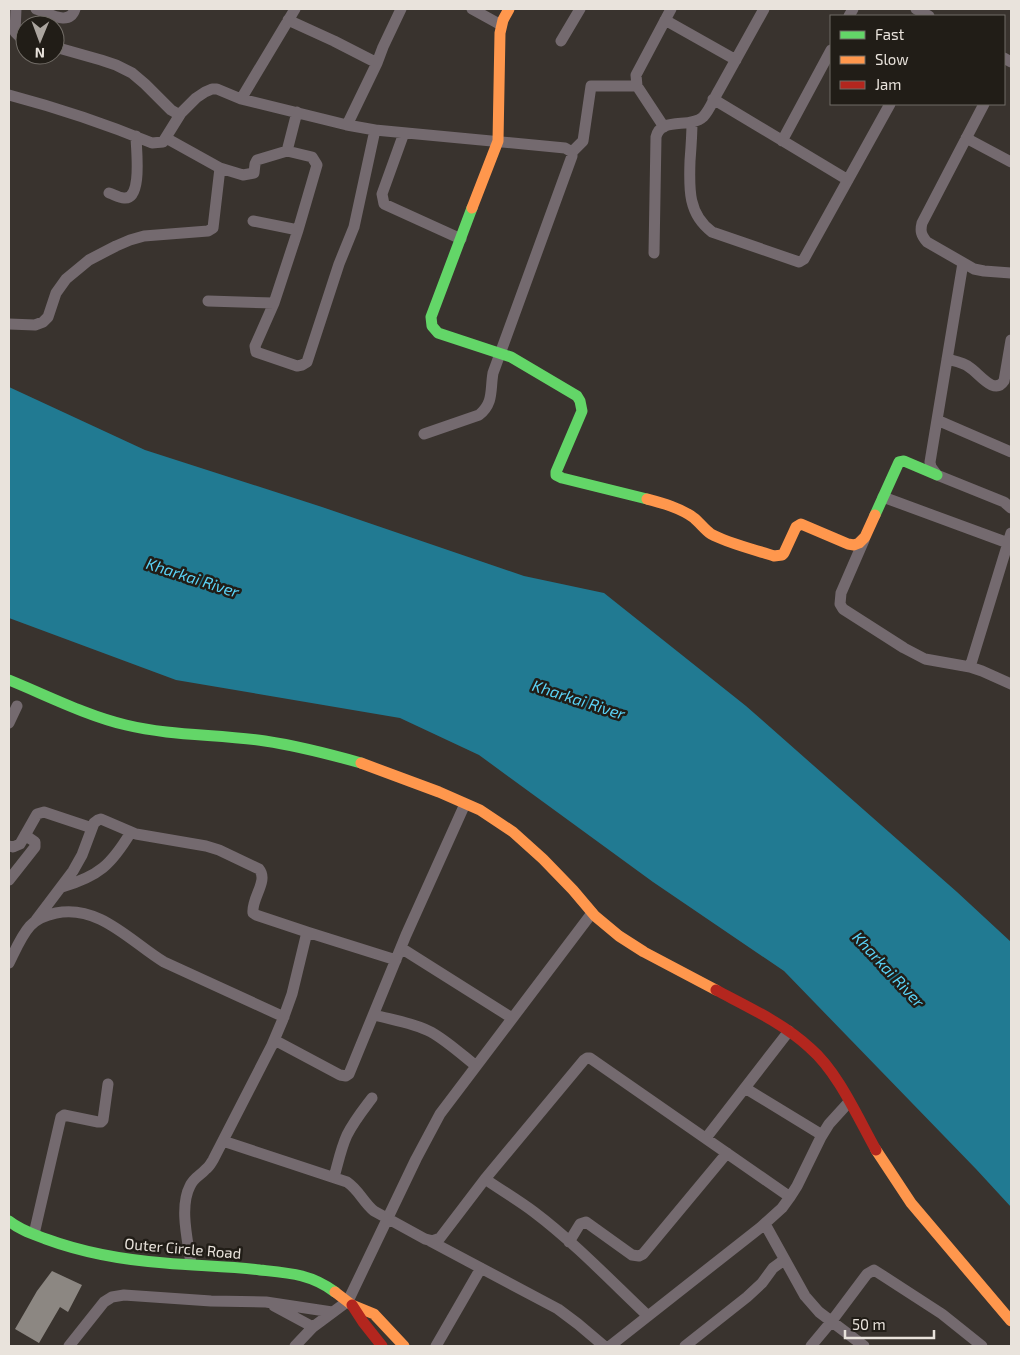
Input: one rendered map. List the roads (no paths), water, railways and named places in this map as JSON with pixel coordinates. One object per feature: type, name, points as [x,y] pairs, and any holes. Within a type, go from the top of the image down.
[{"type":"street","points":[[36,9],[69,18],[75,9]]},
{"type":"street","points":[[241,98],[295,9]]},
{"type":"street","points":[[347,125],[402,9]]},
{"type":"street","points":[[472,9],[501,25]]},
{"type":"street","points":[[509,9],[501,25],[498,141],[431,316],[433,329],[438,333],[501,353],[521,362],[576,396],[580,401],[582,411],[556,472],[558,476],[662,503],[694,518],[710,533],[720,538],[774,556],[784,553],[796,527],[802,524],[848,544],[859,544],[864,540]]},
{"type":"street","points":[[561,41],[580,9]]},
{"type":"street","points":[[664,127],[637,86],[636,76],[671,9]]},
{"type":"street","points":[[654,253],[656,137],[658,132],[664,127],[692,122],[703,117],[764,9]]},
{"type":"street","points":[[916,9],[927,15]]},
{"type":"street","points":[[288,20],[377,63]]},
{"type":"street","points":[[665,20],[736,60]]},
{"type":"street","points":[[65,50],[108,62],[132,73],[171,110],[178,114],[181,113]]},
{"type":"street","points":[[782,141],[830,52]]},
{"type":"street","points":[[424,434],[479,416],[489,404],[493,373],[572,152],[583,140],[591,86],[637,86]]},
{"type":"street","points":[[9,96],[86,118],[158,144],[163,142],[181,113],[196,98],[208,90],[217,90],[347,125],[375,130],[565,148],[572,152]]},
{"type":"street","points":[[713,99],[848,180]]},
{"type":"street","points":[[692,122],[690,196],[698,217],[704,226],[712,232],[796,261],[802,261],[889,105]]},
{"type":"street","points":[[983,105],[922,223],[921,230],[922,236],[927,242],[974,269],[984,272],[1011,273]]},
{"type":"street","points":[[287,151],[297,112]]},
{"type":"street","points":[[166,138],[220,168],[243,175],[254,173],[257,160],[287,151],[312,156],[317,165],[298,230],[274,303],[255,346],[256,352],[292,365],[302,365],[307,362],[339,264],[354,227],[375,130]]},
{"type":"street","points":[[404,133],[382,194],[384,204],[461,239]]},
{"type":"street","points":[[108,193],[125,199],[130,197],[135,189],[138,172],[136,136]]},
{"type":"street","points":[[966,138],[1011,162]]},
{"type":"street","points":[[9,324],[35,325],[43,322],[48,317],[56,293],[66,279],[90,260],[116,246],[144,236],[208,231],[212,228],[220,168]]},
{"type":"street","points":[[253,221],[298,230]]},
{"type":"street","points":[[937,474],[930,462],[962,263]]},
{"type":"street","points":[[208,301],[274,303]]},
{"type":"street","points":[[947,359],[968,366],[988,384],[997,386],[1004,381],[1011,340]]},
{"type":"street","points":[[937,420],[1011,452]]},
{"type":"street","points":[[1011,508],[1004,502],[937,474],[904,461],[899,462],[841,593],[840,604],[843,609],[904,648],[925,659],[970,667],[1011,684]]},
{"type":"street","points":[[883,497],[1010,538],[970,667]]},
{"type":"street","points":[[9,680],[98,717],[125,725],[152,730],[264,741],[318,751],[439,792],[480,810],[513,832],[549,865],[592,913],[619,936],[644,952],[779,1024],[811,1048],[834,1076],[883,1162],[911,1203],[1011,1321]]},
{"type":"street","points":[[9,723],[17,706]]},
{"type":"street","points":[[272,1045],[276,1042],[280,1043],[340,1075],[346,1076],[350,1072],[401,948],[465,804]]},
{"type":"street","points":[[9,846],[17,846],[40,812],[47,812],[92,828]]},
{"type":"street","points":[[9,963],[28,928],[74,871],[92,828],[96,821],[101,819],[131,832],[146,836],[206,846],[259,869],[263,878],[252,909],[256,915],[396,960]]},
{"type":"street","points":[[62,888],[86,880],[102,869],[116,855],[131,832]]},
{"type":"street","points":[[9,880],[35,847],[34,842],[25,835]]},
{"type":"street","points":[[36,920],[48,914],[72,912],[86,914],[104,921],[125,933],[164,962],[284,1017]]},
{"type":"street","points":[[294,1346],[332,1312],[350,1303],[429,1132],[440,1114],[592,913]]},
{"type":"street","points":[[191,1264],[185,1200],[196,1176],[206,1170],[223,1141],[272,1045],[294,987],[307,932]]},
{"type":"street","points":[[401,948],[512,1018]]},
{"type":"street","points":[[374,1015],[430,1032],[476,1066]]},
{"type":"street","points":[[706,1138],[789,1031]]},
{"type":"street","points":[[430,1240],[440,1238],[485,1180],[587,1058],[592,1059],[790,1197]]},
{"type":"street","points":[[34,1234],[61,1116],[102,1122],[108,1084]]},
{"type":"street","points":[[745,1088],[822,1135]]},
{"type":"street","points":[[334,1177],[348,1134],[358,1116],[372,1098]]},
{"type":"street","points":[[610,1346],[765,1224],[782,1208],[797,1186],[822,1135],[829,1124],[849,1102]]},
{"type":"street","points":[[223,1141],[347,1182],[354,1186],[368,1207],[558,1309],[604,1346]]},
{"type":"street","points":[[569,1242],[580,1224],[586,1222],[632,1255],[639,1256],[643,1254],[727,1153]]},
{"type":"street","points":[[485,1180],[534,1212],[648,1316]]},
{"type":"street","name":"Outer Circle Road","points":[[9,1221],[18,1228],[60,1244],[109,1256],[165,1263],[240,1267],[301,1275],[317,1280],[350,1303],[374,1314],[404,1346]]},
{"type":"street","points":[[765,1224],[805,1296],[819,1312],[864,1346]]},
{"type":"street","points":[[685,1346],[748,1297],[773,1268],[784,1260]]},
{"type":"street","points":[[436,1346],[481,1268]]},
{"type":"street","points":[[811,1346],[867,1274],[874,1270],[942,1314],[982,1346]]},
{"type":"street","points":[[69,1346],[104,1302],[112,1297],[124,1295],[211,1301],[266,1302],[332,1312]]},
{"type":"street","points":[[266,1302],[313,1327]]},
{"type":"street","name":"Outer Circle Road","points":[[350,1303],[382,1346]]},
{"type":"water","name":"Kharkai River","points":[[9,387],[145,450],[322,507],[524,576],[604,593],[746,706],[1011,942],[1011,1207],[784,971],[653,882],[479,755],[400,718],[176,680],[9,618]]}]
